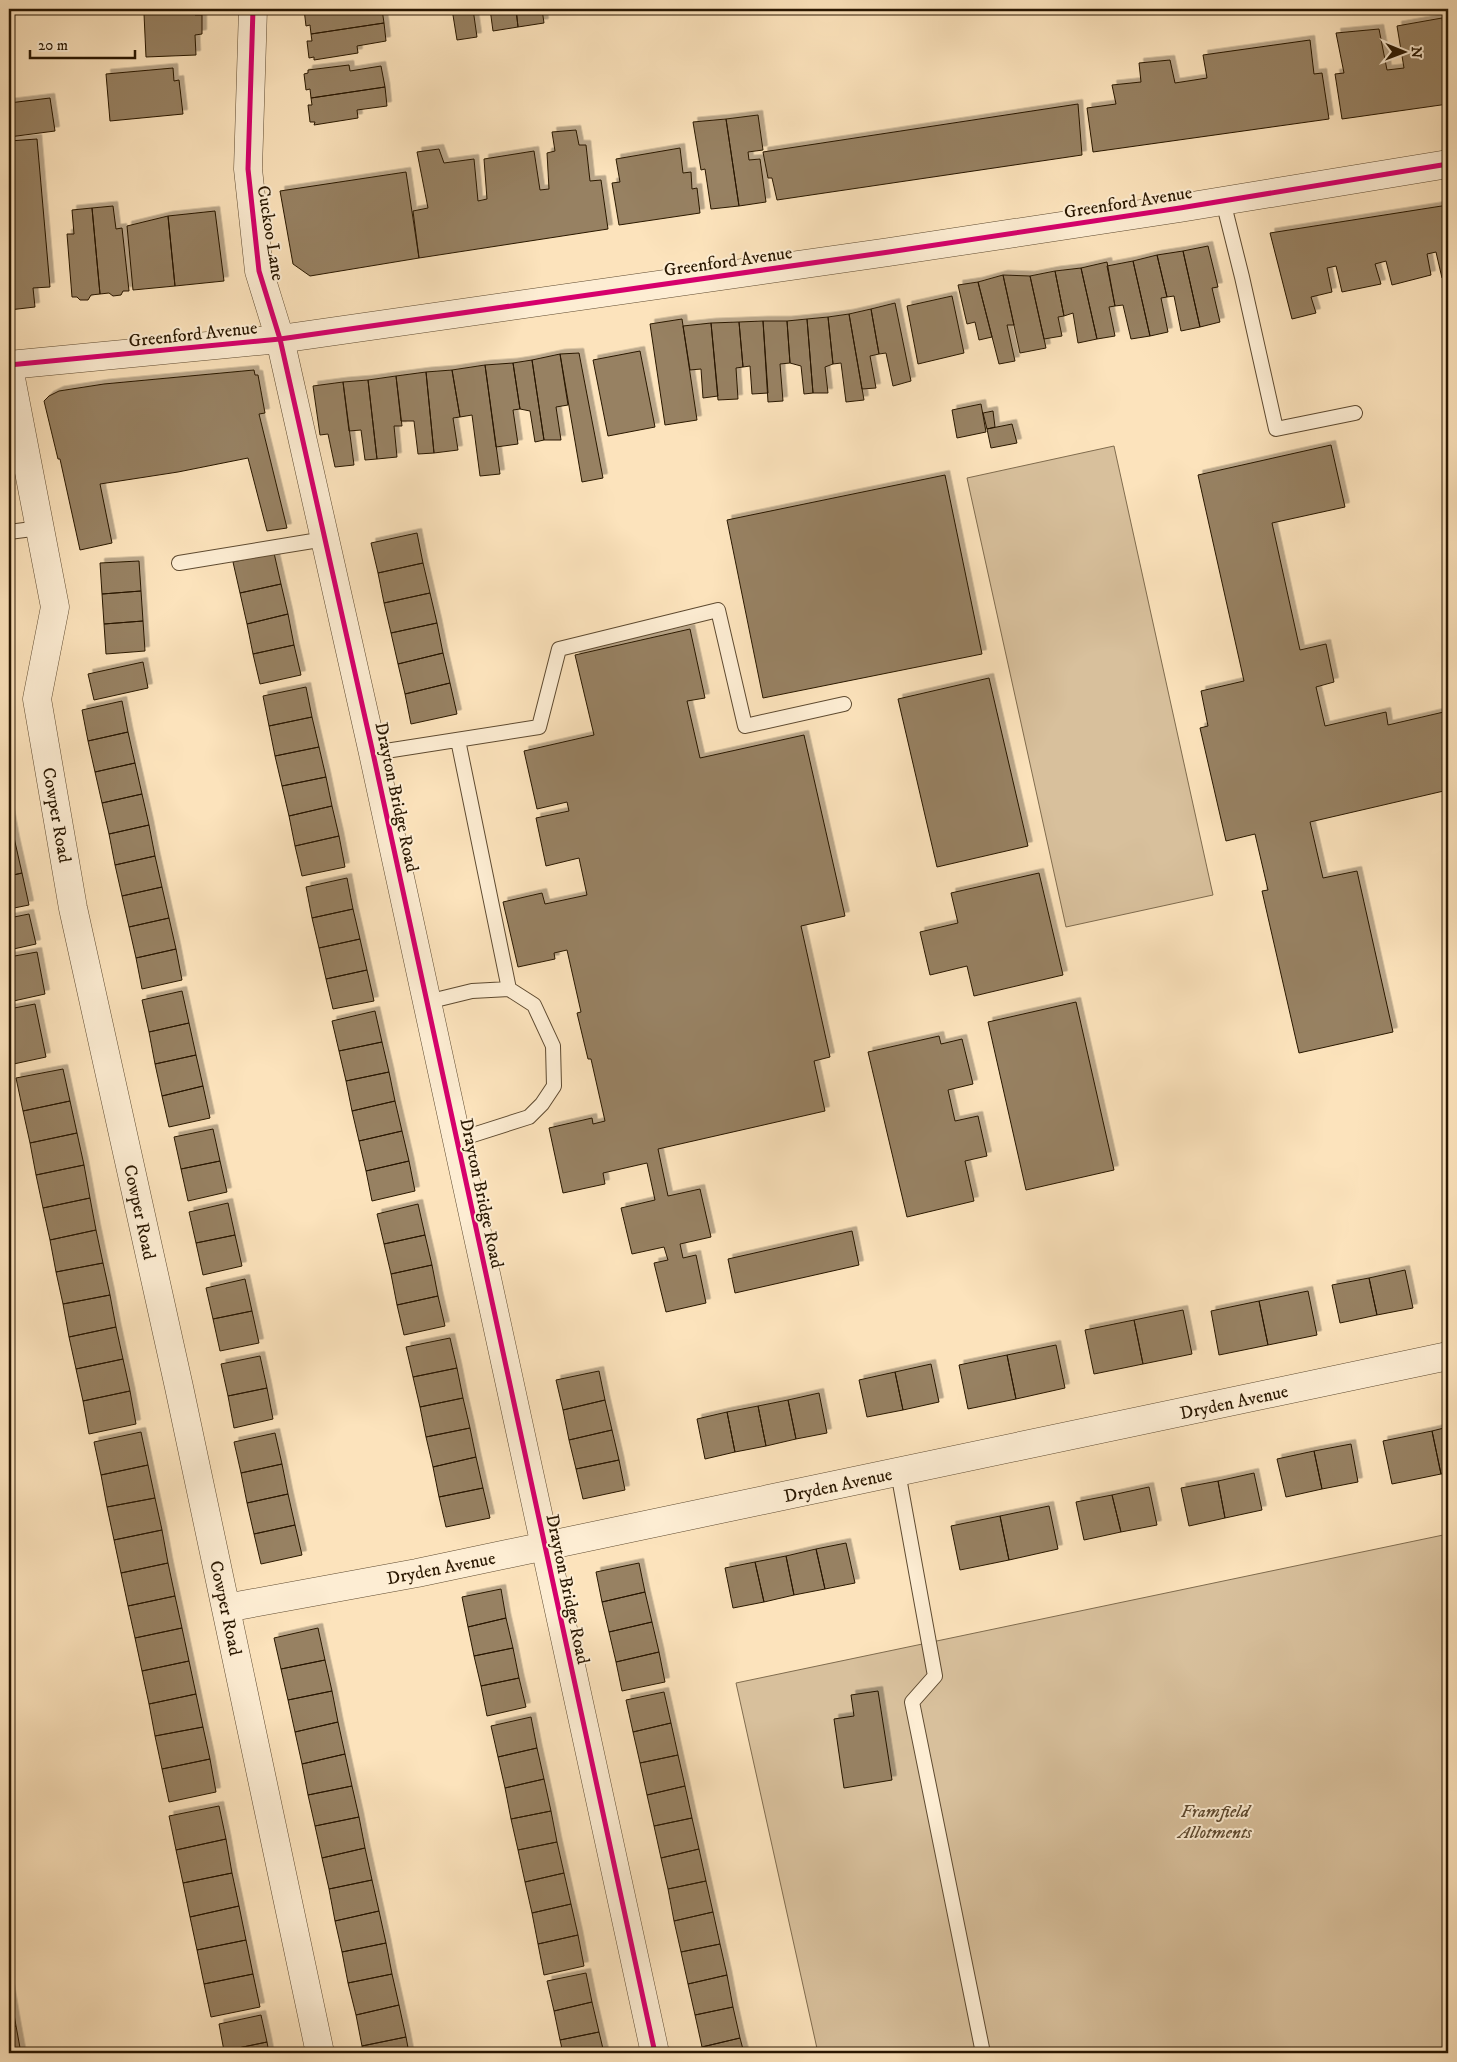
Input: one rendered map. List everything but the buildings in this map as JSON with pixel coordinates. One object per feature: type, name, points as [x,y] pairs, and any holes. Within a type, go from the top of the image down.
[{"type":"street","name":"Cuckoo Lane","points":[[254,9],[248,169],[260,271],[280,339]]},
{"type":"street","name":"Greenford Avenue","points":[[9,367],[280,339],[889,252],[1223,201],[1448,164]]},
{"type":"street","name":"Drayton Bridge Road","points":[[280,339],[374,753],[544,1547],[655,2053]]},
{"type":"street","name":"Cowper Road","points":[[9,367],[55,607],[37,700],[74,908],[226,1608],[320,2053]]},
{"type":"street","name":"Dryden Avenue","points":[[226,1608],[417,1573],[544,1547],[1448,1356]]},
{"type":"lane","points":[[1223,201],[1276,429],[1355,413]]},
{"type":"lane","points":[[9,532],[40,528]]},
{"type":"lane","points":[[179,563],[325,539]]},
{"type":"lane","points":[[374,753],[539,727],[559,649],[718,610],[745,726],[844,704]]},
{"type":"lane","points":[[458,740],[509,989]]},
{"type":"lane","points":[[427,1002],[472,991],[509,989],[534,1005],[553,1046],[554,1086],[542,1104],[529,1117],[457,1140]]},
{"type":"lane","points":[[898,1472],[935,1676],[912,1702],[983,2053]]},
{"type":"green space","points":[[1114,446],[1213,895],[1066,927],[967,478]]},
{"type":"green space","name":"Framfield Allotments","points":[[1448,1534],[1448,2053],[818,2053],[736,1683]]},
{"type":"cycle path","points":[[253,9],[248,169],[259,271],[280,339],[373,753],[655,2053]]},
{"type":"cycle path","points":[[9,365],[280,339],[889,252],[1180,208],[1448,164]]}]
